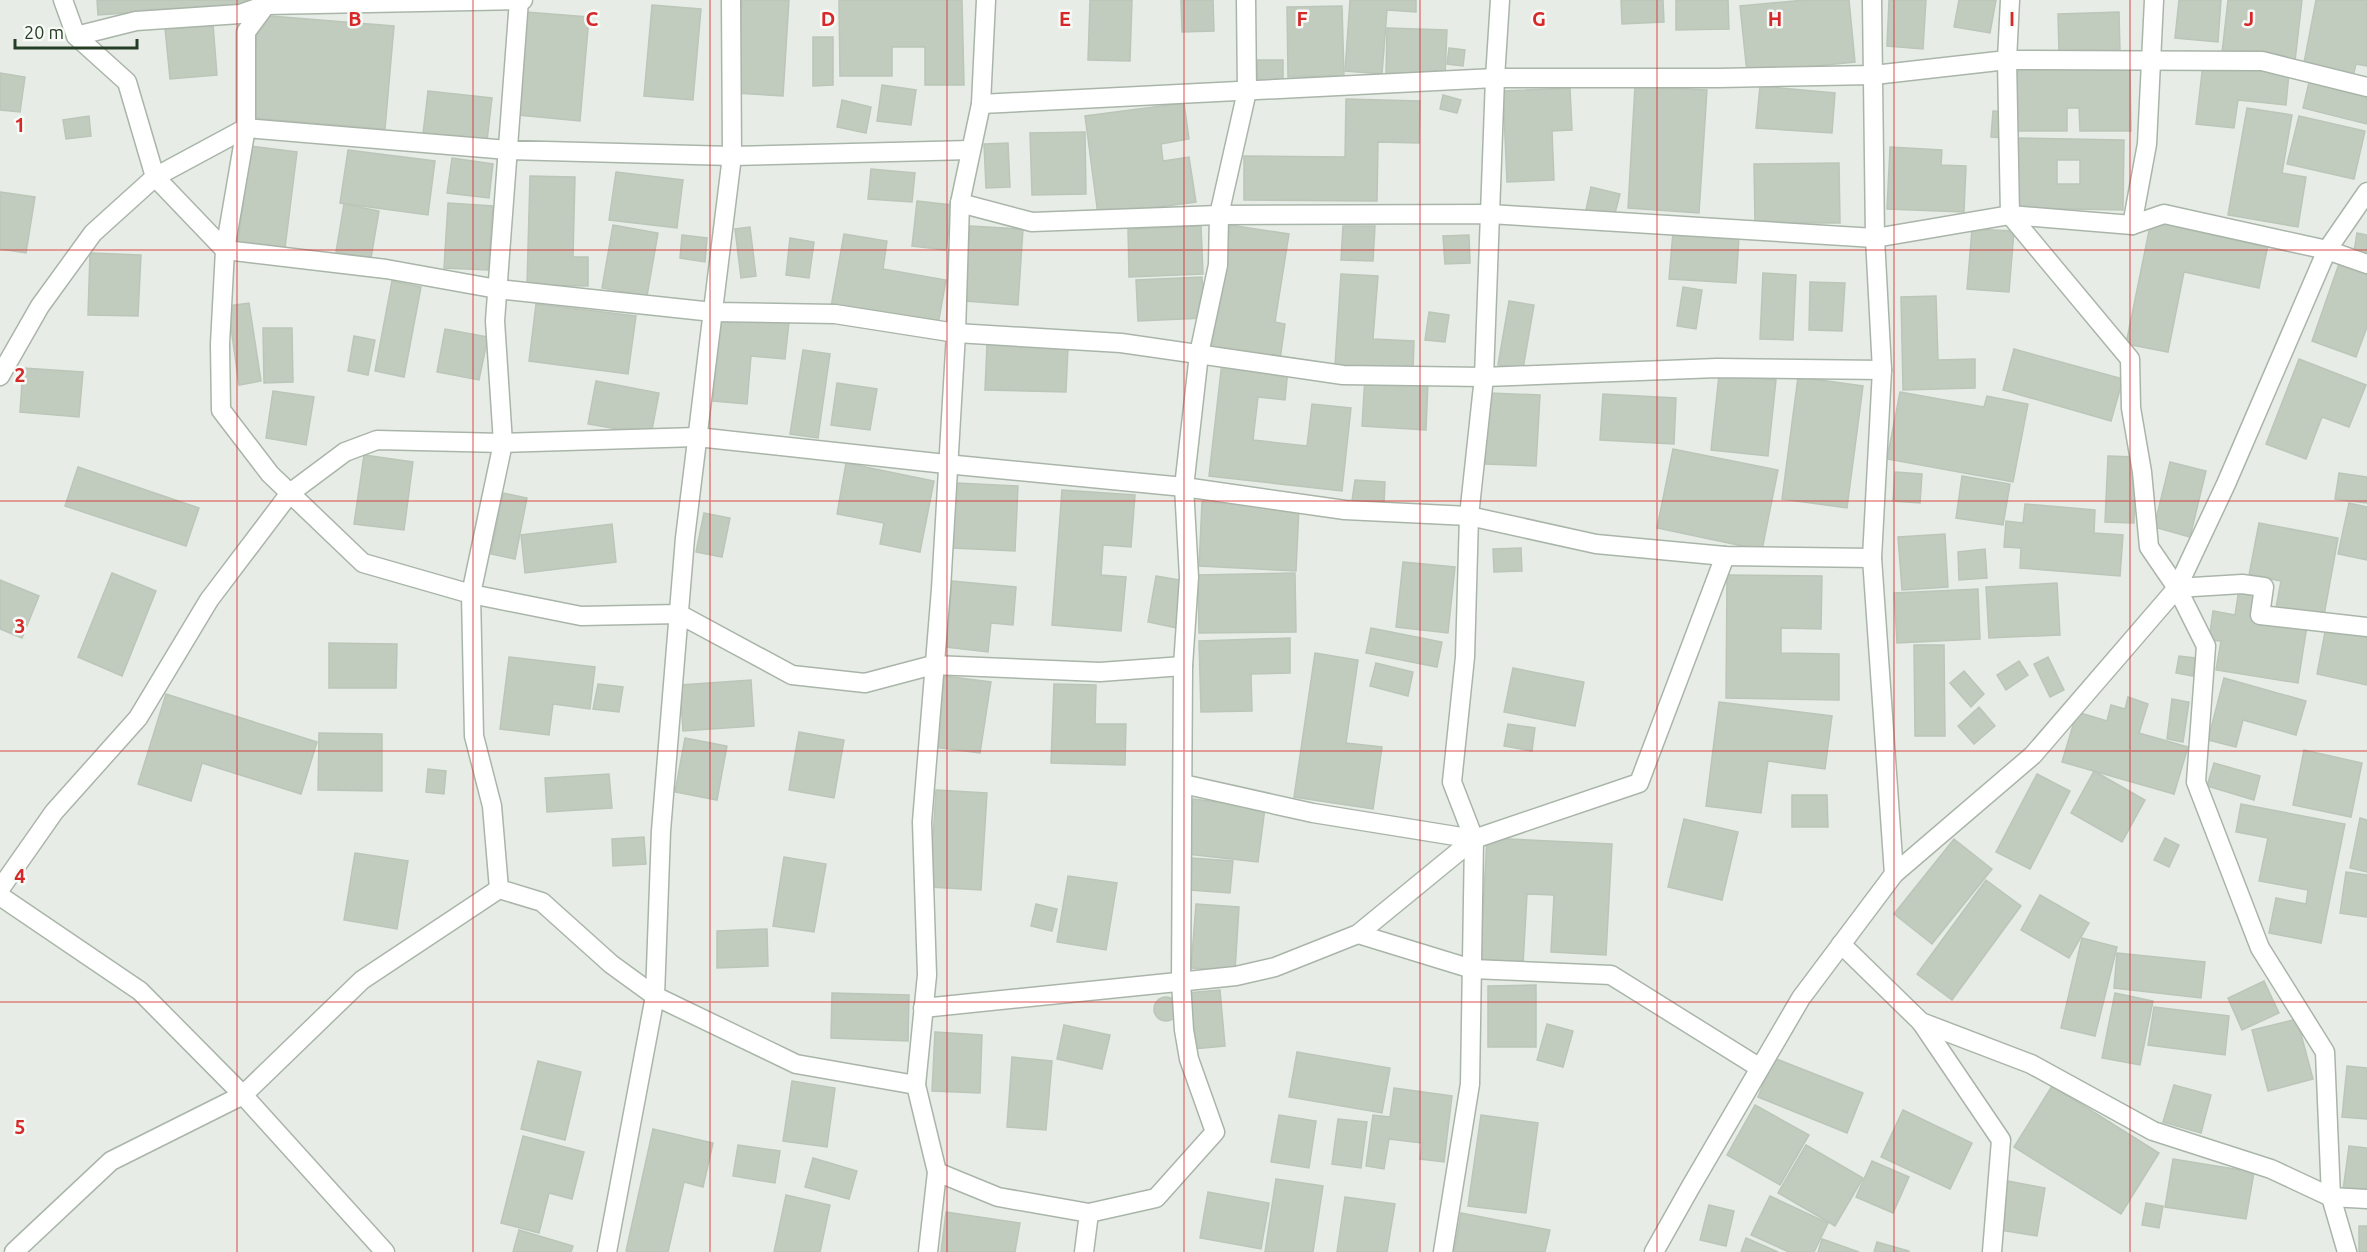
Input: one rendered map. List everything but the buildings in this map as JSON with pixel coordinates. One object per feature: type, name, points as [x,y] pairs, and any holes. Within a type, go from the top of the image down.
[{"type":"street","points":[[63,0],[76,36],[127,82],[155,177],[225,250],[386,269],[497,289],[713,312],[835,314],[956,333],[1121,343],[1343,375],[1484,377],[1717,368],[1882,370]]},
{"type":"street","points":[[76,36],[136,21],[240,14],[266,2],[520,0],[495,321],[503,443],[471,594],[474,736],[492,806],[499,889]]},
{"type":"street","points":[[608,1252],[655,996],[661,831],[685,538],[732,156],[731,0]]},
{"type":"street","points":[[928,1252],[937,1172],[916,1085],[927,975],[922,822],[941,589],[946,464],[956,333],[960,203],[981,105],[986,0]]},
{"type":"street","points":[[937,1172],[998,1197],[1089,1214],[1156,1198],[1215,1132],[1189,1059],[1184,1030],[1181,982],[1183,666],[1189,577],[1184,487],[1199,354],[1218,265],[1219,215],[1247,91],[1246,0]]},
{"type":"street","points":[[1443,1252],[1470,1084],[1474,839],[1452,782],[1465,657],[1469,516],[1484,377],[1500,0]]},
{"type":"street","points":[[1872,0],[1875,238],[1882,370],[1872,558],[1894,874]]},
{"type":"street","points":[[2010,0],[2007,60],[2010,215],[2130,359],[2131,408],[2142,472],[2149,547],[2177,588],[2206,646],[2196,782],[2260,948],[2325,1052],[2331,1197],[2347,1252]]},
{"type":"street","points":[[2132,225],[2147,144],[2154,0]]},
{"type":"street","points":[[266,2],[246,32],[246,128],[225,250],[220,345],[221,410],[270,474],[363,563],[471,594],[581,616],[679,614],[792,675],[865,683],[933,665],[1100,672],[1183,666]]},
{"type":"street","points":[[981,105],[1495,78],[1874,75],[2007,60],[2262,61],[2367,87]]},
{"type":"street","points":[[0,376],[40,306],[93,233],[155,177],[246,128],[508,150],[732,156],[971,150]]},
{"type":"street","points":[[1654,1252],[1801,999],[1894,874],[2033,755],[2177,588],[2226,484],[2327,250],[2367,192]]},
{"type":"street","points":[[960,203],[1032,222],[1219,215],[1490,214],[1875,238],[2010,215],[2132,225],[2164,214],[2327,250],[2367,264]]},
{"type":"street","points":[[0,889],[54,812],[138,718],[209,600],[290,493],[345,452],[377,440],[503,443],[697,436],[946,464],[1184,487],[1345,510],[1469,516],[1596,544],[1725,556],[1872,558]]},
{"type":"street","points":[[923,1008],[1236,976],[1275,967],[1358,934],[1474,839],[1639,783],[1725,556]]},
{"type":"street","points":[[2177,588],[2242,585],[2264,587],[2260,615],[2367,627]]},
{"type":"street","points":[[1183,784],[1313,813],[1474,839]]},
{"type":"street","points":[[499,889],[542,902],[611,964],[655,996],[796,1064],[916,1085]]},
{"type":"street","points":[[14,1252],[111,1161],[243,1095],[362,980],[499,889]]},
{"type":"street","points":[[0,896],[140,991],[243,1095],[386,1252]]},
{"type":"street","points":[[1358,934],[1472,969],[1611,975],[1760,1068]]},
{"type":"street","points":[[1841,944],[1921,1022],[2001,1140],[1992,1252]]},
{"type":"street","points":[[1921,1022],[2031,1064],[2152,1131],[2271,1169],[2331,1197],[2367,1199]]},
{"type":"street","points":[[1084,1252],[1089,1214]]}]
